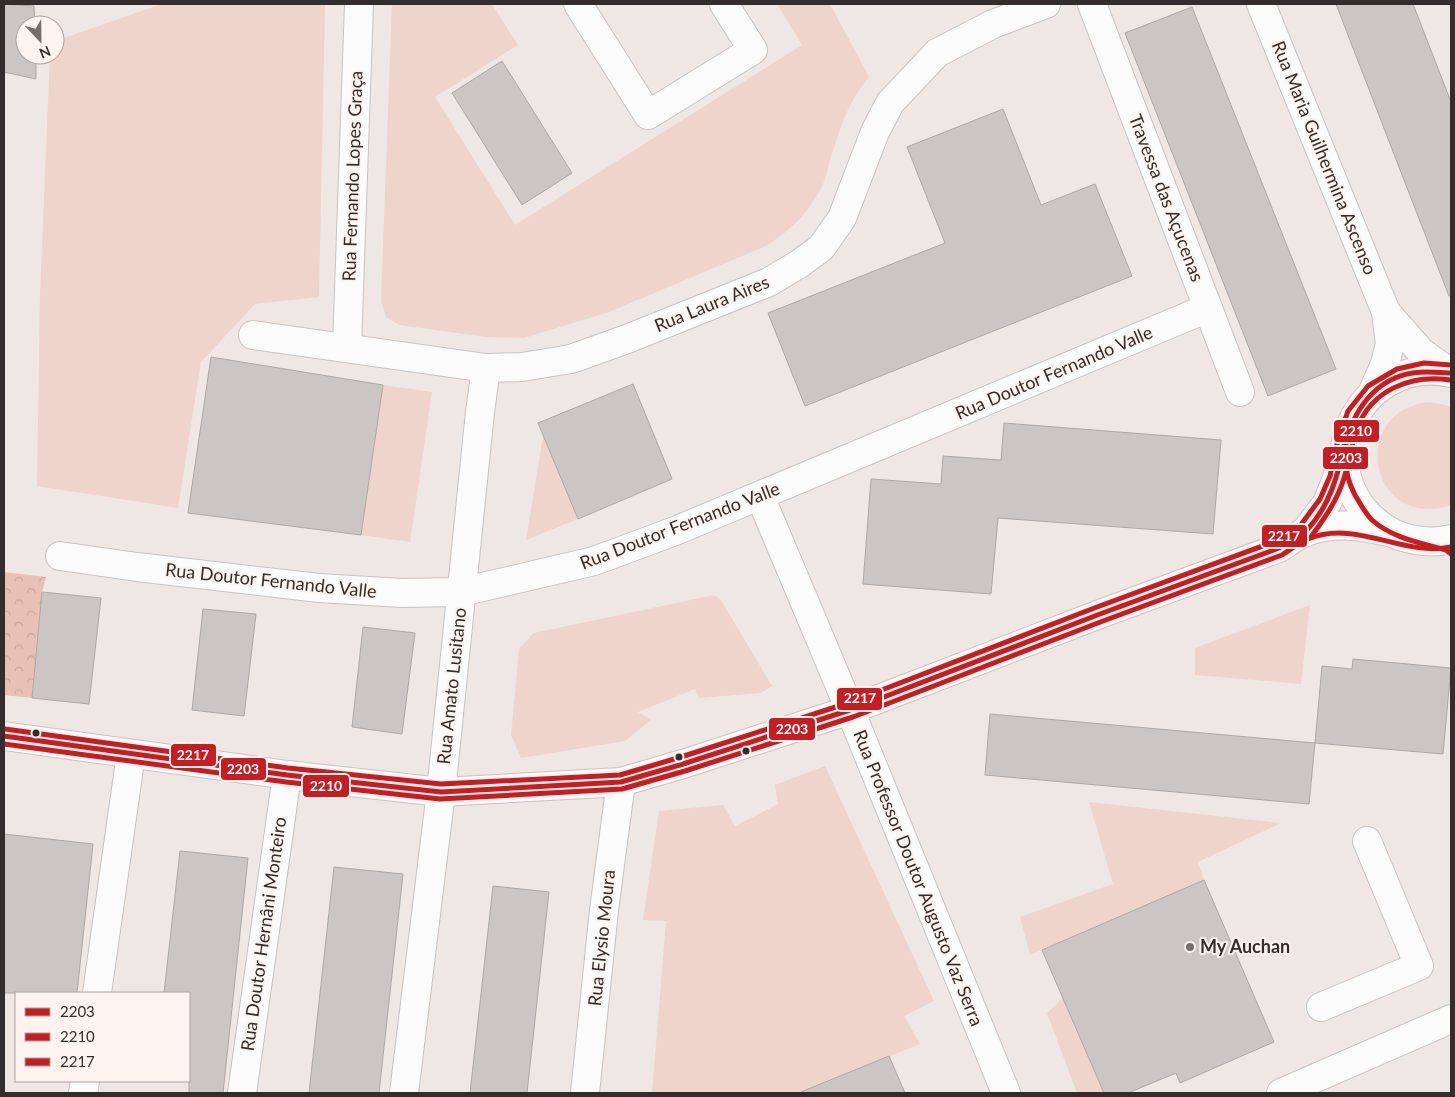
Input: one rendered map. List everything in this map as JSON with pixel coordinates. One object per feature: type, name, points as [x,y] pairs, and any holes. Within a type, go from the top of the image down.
[{"type":"street","name":"Rua Fernando Lopes Graça","points":[[347,348],[359,4]]},
{"type":"street","points":[[578,4],[648,115],[753,50],[724,4]]},
{"type":"street","name":"Rua Laura Aires","points":[[253,336],[486,368],[522,367],[571,359],[627,339],[770,282],[821,248],[842,218],[890,102],[937,53],[993,24],[1046,4]]},
{"type":"street","name":"Travessa das Açucenas","points":[[1092,4],[1240,392]]},
{"type":"street","name":"Rua Maria Guilhermina Ascenso","points":[[1261,4],[1386,312],[1390,344],[1385,364],[1373,391]]},
{"type":"street","name":"Rua Doutor Fernando Valle","points":[[60,556],[319,588],[403,593],[461,592],[594,561],[675,531],[1208,308]]},
{"type":"street","name":"Rua Maria Guilhermina Ascenso","points":[[1386,312],[1421,352],[1450,372]]},
{"type":"street","name":"Rua Amato Lusitano","points":[[404,1093],[441,792],[486,368]]},
{"type":"street","points":[[1305,532],[1327,503],[1337,478],[1355,414],[1373,391],[1399,376],[1424,370],[1450,372]]},
{"type":"street","points":[[1346,442],[1345,471],[1355,498],[1371,519],[1405,537],[1442,541],[1451,539]]},
{"type":"street","name":"Rua Professor Doutor Augusto Vaz Serra","points":[[760,496],[850,710],[1006,1093]]},
{"type":"street","points":[[4,736],[287,775],[441,792],[621,782],[850,710],[1279,548],[1305,532],[1330,526],[1364,526],[1405,537],[1451,554]]},
{"type":"street","points":[[97,992],[131,754]]},
{"type":"street","name":"Rua Doutor Hernâni Monteiro","points":[[242,1093],[287,775]]},
{"type":"street","name":"Rua Elysio Moura","points":[[586,1093],[604,910],[621,782]]},
{"type":"street","points":[[1322,1007],[1419,966],[1367,841]]},
{"type":"street","points":[[1282,1093],[1451,1019]]},
{"type":"shaded area","points":[[162,4],[325,4],[319,297],[255,304],[201,362],[178,508],[37,486],[40,293],[50,65],[65,65],[65,38]]},
{"type":"shaded area","points":[[392,4],[492,4],[518,45],[435,97],[515,225],[802,45],[777,4],[830,4],[869,77],[861,87],[844,118],[821,189],[810,207],[797,221],[766,246],[609,312],[524,338],[486,337],[399,325],[386,317],[381,301]]},
{"type":"shaded area","points":[[383,385],[432,392],[410,542],[361,535]]},
{"type":"shaded area","points":[[1426,402],[1451,407],[1451,505],[1434,509],[1411,506],[1395,497],[1381,475],[1378,463],[1378,450],[1386,426],[1402,411]]},
{"type":"shaded area","points":[[543,436],[578,519],[526,540]]},
{"type":"shaded area","points":[[714,595],[721,600],[772,686],[761,693],[699,698],[695,689],[638,712],[651,720],[625,741],[521,758],[511,735],[519,649],[534,633]]},
{"type":"shaded area","points":[[1310,605],[1301,684],[1195,675],[1195,648]]},
{"type":"shaded area","points":[[825,766],[934,1001],[904,1016],[920,1044],[799,1093],[652,1093],[666,921],[643,920],[659,811],[723,805],[735,826],[778,804],[775,785]]},
{"type":"shaded area","points":[[1089,802],[1281,823],[1198,862],[1204,880],[1030,955],[1020,917],[1113,884]]},
{"type":"shaded area","points":[[1063,998],[1104,1093],[1077,1093],[1047,1013]]},
{"type":"green space","points":[[4,572],[46,577],[42,592],[32,698],[4,695]]},
{"type":"building","points":[[4,4],[34,6],[34,15],[15,15],[15,65],[36,65],[36,79],[4,72]]},
{"type":"building","points":[[1336,4],[1413,4],[1451,102],[1451,295],[1449,296],[1404,180]]},
{"type":"building","points":[[1192,7],[1336,369],[1268,396],[1125,33]]},
{"type":"building","points":[[502,61],[572,173],[522,205],[452,93]]},
{"type":"building","points":[[1003,109],[1041,205],[1095,184],[1132,276],[805,406],[768,313],[945,243],[907,147]]},
{"type":"building","points":[[211,357],[383,385],[361,535],[188,513]]},
{"type":"building","points":[[633,384],[672,479],[578,519],[538,423]]},
{"type":"building","points":[[1004,423],[1221,440],[1213,534],[998,518],[991,594],[863,584],[871,479],[941,484],[943,456],[1001,460]]},
{"type":"building","points":[[42,592],[101,598],[89,704],[32,698]]},
{"type":"building","points":[[203,609],[256,614],[244,716],[192,710]]},
{"type":"building","points":[[363,627],[415,633],[402,734],[352,727]]},
{"type":"building","points":[[1353,659],[1451,668],[1443,754],[1315,743],[1322,666],[1352,669]]},
{"type":"building","points":[[990,714],[1315,743],[1309,804],[985,775]]},
{"type":"building","points":[[4,834],[93,844],[77,992],[4,993]]},
{"type":"building","points":[[180,851],[248,858],[223,1093],[189,1093],[190,992],[164,992]]},
{"type":"building","points":[[334,867],[403,874],[379,1093],[309,1093]]},
{"type":"building","points":[[1204,880],[1274,1042],[1180,1083],[1176,1073],[1128,1093],[1104,1093],[1042,950]]},
{"type":"building","points":[[493,886],[549,892],[527,1093],[470,1093]]},
{"type":"building","points":[[889,1056],[905,1093],[801,1093],[801,1092]]},
{"type":"transit line","name":"2217","points":[[5,729],[288,768],[441,784],[620,775],[848,703],[1097,607],[1276,541],[1300,526],[1320,499],[1330,476],[1338,440],[1348,411],[1368,386],[1397,369],[1424,363],[1451,365]]},
{"type":"transit line","name":"2203","points":[[1451,373],[1422,372],[1402,375],[1384,384],[1373,393],[1357,414],[1351,427],[1345,453],[1351,486],[1372,520],[1398,536],[1446,550],[1451,554]]},
{"type":"transit line","name":"2210","points":[[1311,537],[1336,498],[1344,477],[1357,429],[1363,415],[1372,404],[1382,395],[1407,383],[1435,379],[1450,380]]},
{"type":"transit line","name":"2203","points":[[4,736],[287,775],[441,792],[621,782],[850,710],[1279,548],[1303,534],[1321,511],[1336,478],[1345,442]]},
{"type":"transit line","name":"2210","points":[[4,744],[286,782],[440,799],[622,789],[685,771],[853,717],[1282,555],[1308,539],[1326,534],[1344,533],[1362,535],[1415,547],[1433,549],[1451,547]]},
{"type":"place","name":"My Auchan","points":[[1190,947]]}]
